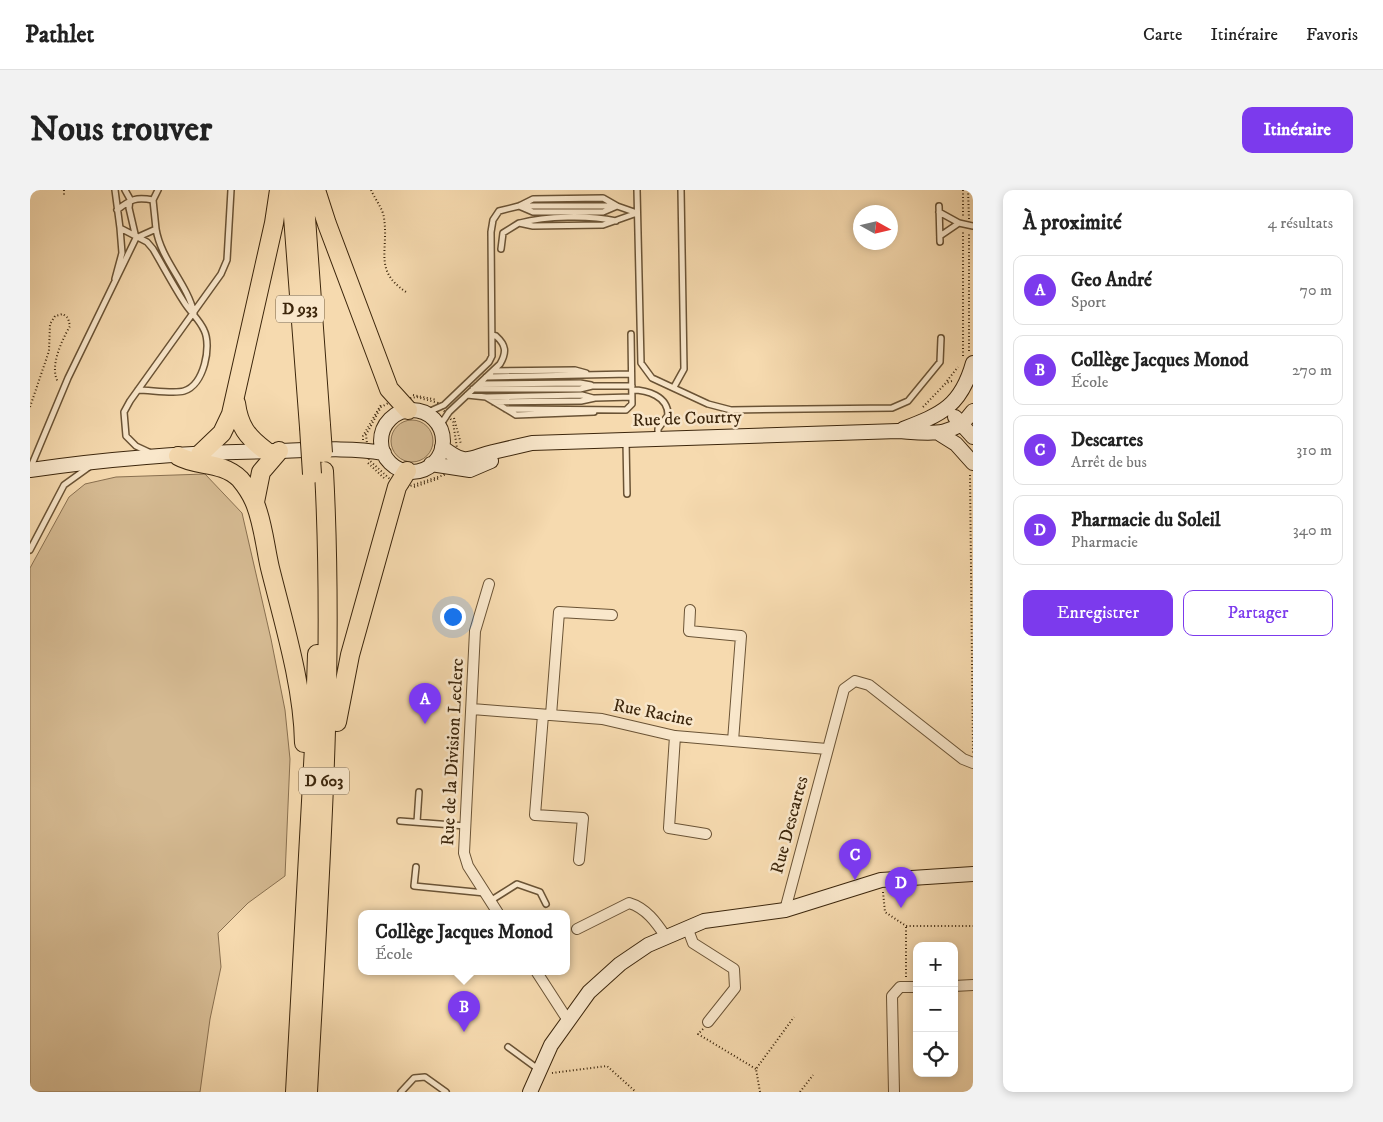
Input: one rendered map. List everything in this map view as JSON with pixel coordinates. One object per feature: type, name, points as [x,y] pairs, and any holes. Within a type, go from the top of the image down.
[{"type":"highway","points":[[200,454],[228,424],[274,223],[279,190]]},
{"type":"highway","name":"D 933","points":[[291,190],[315,426]]},
{"type":"highway","name":"D 933","points":[[304,190],[315,426]]},
{"type":"highway","points":[[316,190],[326,224],[390,389],[408,410]]},
{"type":"highway","points":[[235,400],[237,414],[245,434],[273,451],[261,472],[255,502]]},
{"type":"highway","name":"D 603","points":[[308,1092],[316,815],[316,544],[318,472],[315,426]]},
{"type":"highway","points":[[178,456],[189,462],[199,462],[232,472],[241,481],[255,502],[289,645],[302,712],[304,749],[303,788],[316,815]]},
{"type":"highway","points":[[316,815],[333,790],[339,708],[350,655],[397,487],[407,471]]},
{"type":"highway","name":"D 603","points":[[295,1092],[316,815]]},
{"type":"main road","points":[[898,431],[943,412],[959,394],[966,361]]},
{"type":"main road","points":[[432,464],[442,447],[439,427],[426,413],[408,410],[400,412],[388,422],[381,436],[384,454],[394,466],[407,471],[416,471],[432,464],[470,470],[492,461],[507,449]]},
{"type":"main road","points":[[972,468],[956,444],[940,434],[962,422],[973,411]]},
{"type":"main road","points":[[943,412],[962,422],[973,437]]},
{"type":"main road","name":"Rue de Courtry","points":[[442,447],[464,459],[475,460],[532,443],[898,431],[940,434]]},
{"type":"main road","points":[[355,448],[381,436]]},
{"type":"main road","points":[[30,470],[98,462],[200,454],[355,448],[384,454]]},
{"type":"main road","points":[[538,1092],[551,1045],[589,992],[620,964],[666,937],[687,927],[728,916],[785,910],[881,880],[973,874]]},
{"type":"main road","points":[[530,1092],[543,1072]]},
{"type":"street","name":"Rue de la Division Leclerc","points":[[489,584],[475,631],[464,853],[468,866],[496,910]]},
{"type":"street","points":[[690,610],[689,631],[741,636],[734,741]]},
{"type":"street","points":[[580,860],[583,818],[535,815],[559,612],[612,615]]},
{"type":"street","name":"Rue Descartes","points":[[785,910],[844,689],[855,681],[869,685],[962,759],[973,763]]},
{"type":"street","name":"Rue Racine","points":[[472,709],[602,720],[675,736],[827,749]]},
{"type":"street","points":[[675,736],[669,828],[706,834]]},
{"type":"street","points":[[577,929],[628,904],[639,906],[656,922],[666,937]]},
{"type":"street","points":[[687,927],[693,942],[734,969],[735,988],[708,1022]]},
{"type":"street","points":[[539,975],[569,1022]]},
{"type":"street","points":[[958,986],[973,985]]},
{"type":"street","points":[[894,1092],[892,996],[903,987],[913,987]]},
{"type":"lane","points":[[115,190],[122,253],[115,271],[115,280]]},
{"type":"lane","points":[[30,470],[64,388],[115,280],[121,273],[136,238],[129,208],[130,199],[126,190]]},
{"type":"lane","points":[[158,190],[153,200],[160,246],[192,301],[195,314]]},
{"type":"lane","points":[[158,457],[136,446],[126,436],[124,412],[138,390],[195,314],[221,274],[227,260],[231,190]]},
{"type":"lane","points":[[637,190],[641,364],[652,378],[708,404],[732,410],[892,408],[908,401],[940,362],[941,338]]},
{"type":"lane","points":[[674,387],[684,369],[681,190]]},
{"type":"lane","points":[[117,210],[130,199],[137,197],[153,200]]},
{"type":"lane","points":[[426,413],[441,408],[489,362],[492,356],[490,232],[499,211],[519,206],[533,199],[603,198],[617,206],[637,213]]},
{"type":"lane","points":[[519,206],[533,212],[603,212],[617,206]]},
{"type":"lane","points":[[959,223],[940,239],[940,209],[959,223],[973,226]]},
{"type":"lane","points":[[501,249],[503,232],[519,223],[533,226],[603,225],[637,213]]},
{"type":"lane","points":[[120,228],[136,238],[147,242],[153,248],[185,304],[195,314],[205,331],[207,345],[202,373],[194,384],[184,391],[138,390]]},
{"type":"lane","points":[[136,238],[156,229]]},
{"type":"lane","points":[[486,396],[506,409],[584,408],[598,411],[626,410],[632,404],[630,334]]},
{"type":"lane","points":[[439,427],[447,414],[492,372],[505,355],[502,341],[496,336],[492,336]]},
{"type":"lane","points":[[492,372],[576,370],[590,374]]},
{"type":"lane","points":[[486,377],[576,377],[590,374],[631,374]]},
{"type":"lane","points":[[459,380],[462,388]]},
{"type":"lane","points":[[479,384],[580,383],[592,386],[641,390],[660,397],[666,404],[668,414],[658,429],[658,439]]},
{"type":"lane","points":[[473,390],[580,389],[592,386]]},
{"type":"lane","points":[[467,395],[582,395],[595,398]]},
{"type":"lane","points":[[494,402],[581,401],[595,398],[632,397]]},
{"type":"lane","points":[[626,440],[627,494]]},
{"type":"lane","points":[[30,550],[64,485],[98,462]]},
{"type":"lane","points":[[416,822],[419,792]]},
{"type":"lane","points":[[400,821],[466,826]]},
{"type":"lane","points":[[416,867],[414,886],[488,897],[517,884],[540,892],[546,904]]},
{"type":"lane","points":[[508,1047],[543,1072]]},
{"type":"lane","points":[[401,1092],[414,1078],[425,1077],[446,1092]]},
{"type":"path","points":[[64,190],[64,197]]},
{"type":"path","points":[[371,190],[384,218],[384,267],[395,285],[406,292]]},
{"type":"path","points":[[963,190],[963,215]]},
{"type":"path","points":[[968,190],[969,216]]},
{"type":"path","points":[[963,232],[964,354],[966,361]]},
{"type":"path","points":[[946,383],[966,361],[969,236]]},
{"type":"path","points":[[30,407],[48,351],[50,324],[55,316],[63,314],[68,318],[70,326],[61,341],[55,370],[56,380],[64,388]]},
{"type":"path","points":[[972,468],[973,757]]},
{"type":"path","points":[[881,880],[885,912],[906,926],[973,926]]},
{"type":"path","points":[[903,987],[906,926]]},
{"type":"path","points":[[760,1092],[756,1069],[794,1017]]},
{"type":"path","points":[[708,1022],[698,1034],[756,1069]]},
{"type":"path","points":[[543,1072],[607,1066],[636,1092]]},
{"type":"path","points":[[800,1092],[813,1075]]},
{"type":"shaded area","points":[[412,420],[427,426],[433,441],[427,456],[412,462],[397,456],[391,441],[397,426]]},
{"type":"shaded area","points":[[205,474],[242,513],[271,639],[285,710],[290,759],[285,876],[248,903],[218,933],[221,967],[210,1019],[200,1092],[30,1092],[30,568],[69,497],[85,484],[116,477]]},
{"type":"place","name":"Geo André","points":[[425,724]]},
{"type":"place","name":"Descartes","points":[[855,880]]},
{"type":"place","name":"Pharmacie du Soleil","points":[[901,908]]},
{"type":"place","name":"Collège Jacques Monod","points":[[464,1032]]}]
